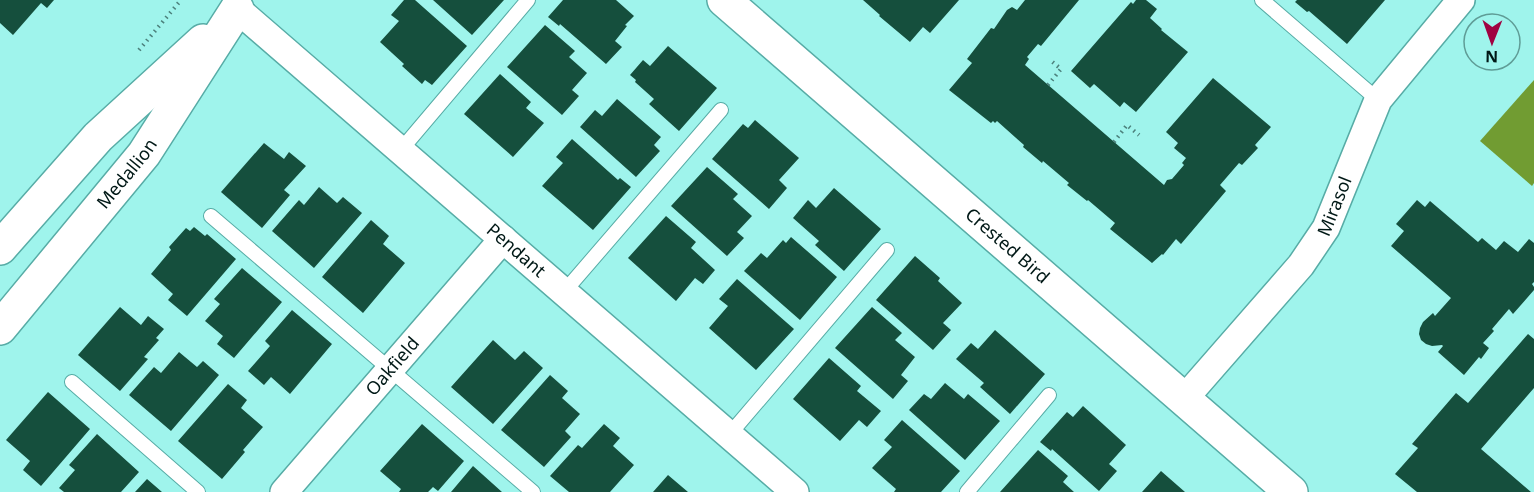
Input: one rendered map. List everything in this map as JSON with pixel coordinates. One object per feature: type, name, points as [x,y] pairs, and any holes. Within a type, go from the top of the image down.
[{"type":"street","name":"Crested Bird","points":[[724,0],[1291,492]]},
{"type":"street","name":"Mirasol","points":[[1184,399],[1295,273],[1326,228],[1378,100],[1453,3]]},
{"type":"street","name":"Pendant","points":[[241,5],[400,151],[795,492]]},
{"type":"street","points":[[0,248],[98,137],[241,5]]},
{"type":"street","name":"Medallion","points":[[0,328],[144,154],[241,5]]},
{"type":"street","name":"Oakfield","points":[[284,492],[503,239]]},
{"type":"lane","points":[[400,151],[528,0]]},
{"type":"lane","points":[[1262,0],[1378,100]]},
{"type":"lane","points":[[564,292],[721,110]]},
{"type":"lane","points":[[212,216],[533,492]]},
{"type":"lane","points":[[729,435],[887,250]]},
{"type":"lane","points":[[72,382],[198,492]]},
{"type":"lane","points":[[967,492],[1049,395]]},
{"type":"path","points":[[1048,85],[1061,69],[1050,60]]},
{"type":"path","points":[[1114,142],[1127,125],[1138,135]]},
{"type":"shaded area","points":[[1534,80],[1534,183],[1532,186],[1480,141]]},
{"type":"building","points":[[0,0],[54,0],[47,8],[41,3],[13,35],[0,23]]},
{"type":"building","points":[[404,0],[415,0],[467,46],[432,85],[425,80],[422,84],[380,42],[399,21],[391,15]]},
{"type":"building","points":[[433,0],[504,0],[472,35]]},
{"type":"building","points":[[563,0],[616,0],[634,16],[615,41],[622,47],[606,64],[560,24],[559,26],[548,17]]},
{"type":"building","points":[[863,0],[959,0],[930,33],[923,27],[910,42]]},
{"type":"building","points":[[1025,0],[1079,0],[1041,46],[1038,44],[1027,57],[1029,59],[1025,65],[1164,185],[1184,165],[1182,163],[1186,158],[1174,148],[1178,143],[1166,132],[1213,78],[1271,127],[1255,145],[1258,148],[1242,165],[1239,163],[1220,185],[1226,191],[1181,244],[1176,239],[1163,255],[1152,263],[1110,229],[1115,223],[1067,185],[1069,183],[1043,161],[1042,163],[1023,147],[1024,145],[997,121],[991,123],[949,90],[972,63],[967,59],[991,28],[994,29],[1007,10],[1012,7],[1017,10]]},
{"type":"building","points":[[1136,0],[1146,0],[1157,9],[1150,18],[1188,52],[1136,112],[1124,102],[1120,107],[1094,84],[1090,88],[1071,71],[1131,2],[1133,4]]},
{"type":"building","points":[[1297,0],[1385,0],[1347,44],[1295,2]]},
{"type":"building","points":[[545,25],[575,51],[569,57],[587,73],[572,90],[579,96],[562,115],[507,67]]},
{"type":"building","points":[[668,46],[717,88],[679,131],[649,104],[654,99],[630,75],[643,60],[650,66]]},
{"type":"building","points":[[500,74],[531,102],[526,108],[544,123],[513,157],[464,114]]},
{"type":"building","points":[[617,99],[661,137],[654,145],[660,151],[636,177],[580,127],[595,110],[602,116]]},
{"type":"building","points":[[755,120],[799,158],[779,180],[787,188],[769,209],[712,159],[743,124],[748,128]]},
{"type":"building","points":[[572,139],[618,180],[620,178],[631,187],[593,230],[542,186],[563,163],[556,157]]},
{"type":"building","points":[[264,143],[284,159],[289,152],[306,166],[284,190],[290,195],[262,228],[221,192]]},
{"type":"building","points":[[707,167],[738,194],[733,199],[752,216],[737,232],[744,238],[727,256],[671,206]]},
{"type":"building","points":[[319,187],[337,203],[343,197],[362,213],[314,268],[272,231],[299,200],[304,205]]},
{"type":"building","points":[[834,188],[881,229],[844,271],[815,245],[819,241],[793,218],[808,200],[816,208]]},
{"type":"building","points":[[1417,200],[1425,207],[1430,201],[1478,242],[1482,238],[1496,250],[1504,241],[1518,252],[1529,239],[1534,243],[1534,282],[1532,284],[1534,290],[1513,314],[1509,309],[1492,329],[1494,331],[1483,343],[1489,348],[1464,375],[1438,352],[1442,345],[1426,344],[1421,340],[1419,334],[1423,322],[1433,313],[1435,316],[1451,298],[1391,246],[1404,231],[1396,224]]},
{"type":"building","points":[[666,216],[696,242],[691,248],[715,270],[703,284],[695,278],[676,301],[628,258]]},
{"type":"building","points":[[371,220],[389,236],[383,244],[405,263],[363,313],[322,277]]},
{"type":"building","points":[[194,227],[205,236],[207,234],[236,259],[187,316],[168,300],[173,294],[151,274],[171,250],[169,247],[186,228],[190,231]]},
{"type":"building","points":[[791,237],[837,277],[800,320],[744,271],[761,253],[767,258],[783,240],[786,243]]},
{"type":"building","points":[[915,256],[940,278],[938,281],[962,303],[943,323],[951,330],[933,350],[876,300]]},
{"type":"building","points":[[242,268],[282,302],[234,358],[217,344],[223,336],[205,321],[220,304],[214,299]]},
{"type":"building","points":[[737,279],[794,329],[756,370],[709,328],[728,306],[719,299]]},
{"type":"building","points":[[120,307],[141,325],[148,316],[164,329],[156,338],[159,340],[144,357],[148,359],[120,391],[78,355]]},
{"type":"building","points":[[872,307],[902,333],[895,340],[915,357],[901,375],[908,381],[893,399],[835,348]]},
{"type":"building","points":[[292,310],[332,344],[290,394],[271,377],[264,385],[248,371],[270,346],[265,341]]},
{"type":"building","points":[[995,330],[1045,374],[1010,414],[980,387],[984,383],[956,359],[971,343],[978,349]]},
{"type":"building","points":[[1528,334],[1534,339],[1534,388],[1481,449],[1531,492],[1417,492],[1395,474],[1418,448],[1412,444],[1456,393],[1468,403]]},
{"type":"building","points":[[493,340],[515,360],[524,351],[543,368],[493,424],[451,387]]},
{"type":"building","points":[[179,352],[197,367],[203,361],[219,375],[171,431],[129,395],[154,367],[161,373]]},
{"type":"building","points":[[829,358],[861,386],[857,391],[881,411],[867,427],[859,420],[840,441],[793,399]]},
{"type":"building","points":[[550,375],[568,391],[562,398],[580,414],[565,431],[571,437],[544,467],[501,430]]},
{"type":"building","points":[[945,383],[964,399],[968,394],[1000,421],[965,460],[909,410],[924,394],[931,399]]},
{"type":"building","points":[[228,384],[247,400],[241,408],[263,427],[222,479],[178,441]]},
{"type":"building","points":[[48,392],[90,429],[41,486],[23,470],[30,461],[6,440]]},
{"type":"building","points":[[1083,406],[1126,445],[1109,464],[1117,471],[1099,491],[1052,449],[1051,451],[1040,442],[1067,412],[1073,417]]},
{"type":"building","points":[[902,420],[960,471],[941,492],[894,492],[896,489],[872,468],[892,447],[884,440]]},
{"type":"building","points":[[422,424],[464,461],[438,491],[433,487],[428,492],[399,492],[401,489],[380,471]]},
{"type":"building","points":[[604,424],[620,438],[613,446],[634,465],[610,492],[569,492],[550,476],[578,445],[582,448]]},
{"type":"building","points":[[97,434],[139,472],[121,492],[64,492],[59,488],[75,470],[69,465]]},
{"type":"building","points":[[1038,450],[1068,476],[1063,482],[1074,492],[1000,492]]},
{"type":"building","points":[[473,466],[502,492],[451,492]]},
{"type":"building","points":[[1161,471],[1185,492],[1142,492]]},
{"type":"building","points":[[668,475],[688,492],[653,492]]},
{"type":"building","points":[[147,479],[162,492],[135,492]]}]
